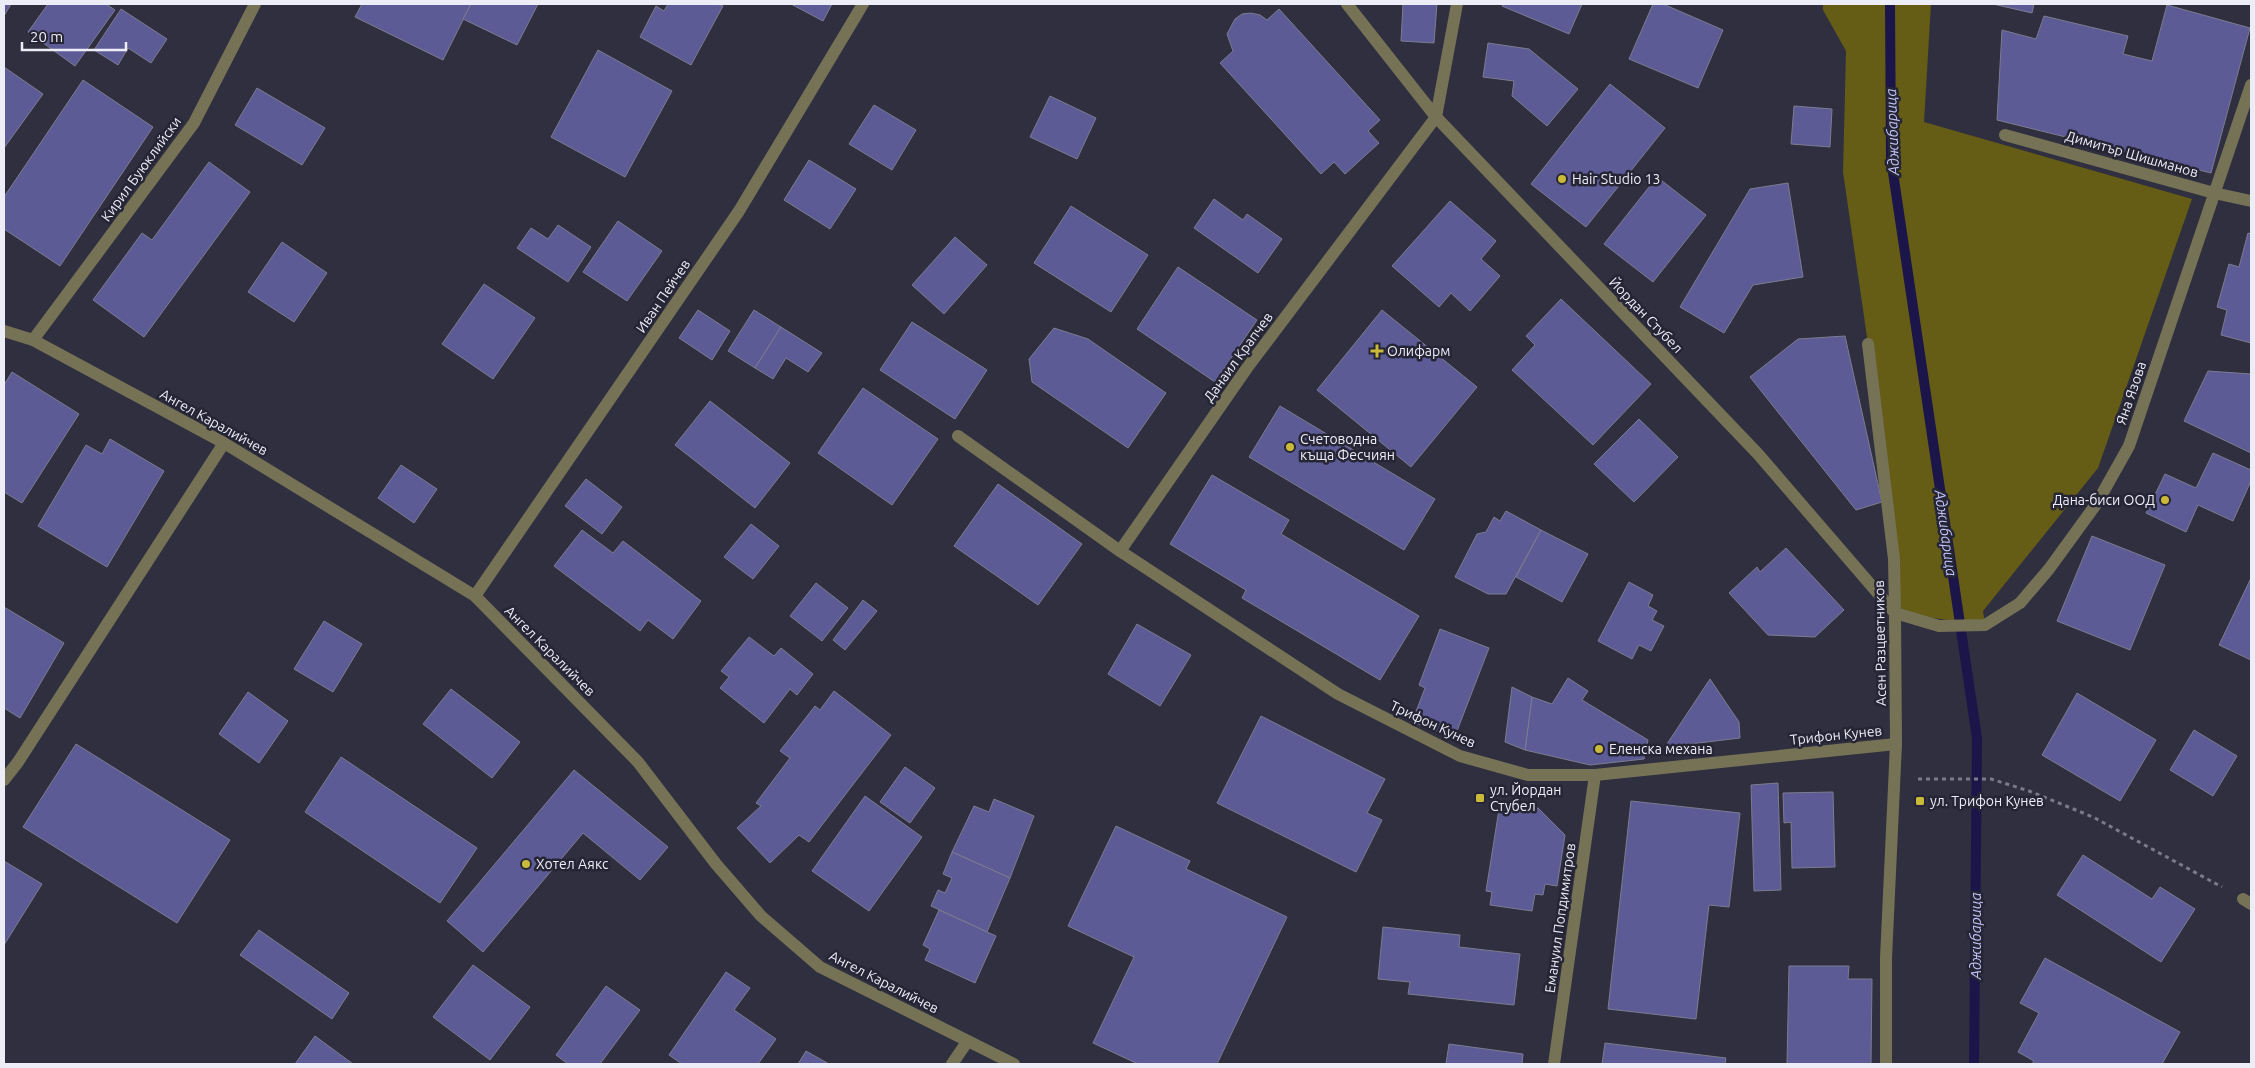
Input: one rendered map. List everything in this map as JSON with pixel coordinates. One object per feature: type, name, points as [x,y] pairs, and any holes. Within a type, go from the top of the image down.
[{"type":"street","name":"Кирил Буюклийски","points":[[33,340],[194,123],[255,4]]},
{"type":"street","name":"Иван Пейчев","points":[[475,596],[739,211],[863,4]]},
{"type":"street","name":"Йордан Стубел","points":[[1347,4],[1436,117],[1758,454],[1895,613]]},
{"type":"street","name":"Данаил Крапчев","points":[[1120,551],[1247,368],[1436,117],[1457,4]]},
{"type":"street","name":"Яна Язова","points":[[1895,613],[1939,626],[1985,625],[2020,603],[2049,569],[2098,504],[2129,446],[2251,85]]},
{"type":"street","name":"Димитър Шишманов","points":[[2005,135],[2214,193],[2251,201]]},
{"type":"street","name":"Ангел Каралийчев","points":[[4,331],[33,340],[224,443],[475,596],[638,762],[716,864],[761,916],[820,967],[1014,1064]]},
{"type":"street","name":"Асен Разцветников","points":[[1868,344],[1894,559],[1896,744],[1886,958],[1886,1064]]},
{"type":"street","points":[[958,436],[1120,551]]},
{"type":"street","points":[[4,780],[29,745],[224,443]]},
{"type":"street","name":"Трифон Кунев","points":[[1120,551],[1338,694],[1460,756],[1528,775],[1595,775],[1896,744]]},
{"type":"street","name":"Емануил Попдимитров","points":[[1554,1064],[1595,775]]},
{"type":"street","points":[[952,1064],[967,1042]]},
{"type":"path","points":[[1921,779],[1991,779],[2029,791],[2093,817],[2247,902]]},
{"type":"shaded area","points":[[1823,4],[1931,4],[1924,122],[2192,199],[2098,468],[1983,611],[1985,625],[1895,613],[1868,344],[1843,172],[1846,51],[1823,10]]},
{"type":"building","points":[[4,4],[11,4],[4,16]]},
{"type":"building","points":[[48,4],[106,4],[115,10],[75,66],[28,32]]},
{"type":"building","points":[[362,4],[471,4],[443,60],[355,17]]},
{"type":"building","points":[[471,4],[538,4],[517,45],[463,19]]},
{"type":"building","points":[[668,4],[718,4],[723,6],[691,65],[640,37],[656,6],[664,11]]},
{"type":"building","points":[[791,4],[832,4],[823,21]]},
{"type":"building","points":[[1403,4],[1437,4],[1434,43],[1401,41]]},
{"type":"building","points":[[1503,4],[1582,4],[1569,34],[1502,6]]},
{"type":"building","points":[[1653,4],[1663,4],[1723,30],[1698,88],[1629,59]]},
{"type":"building","points":[[1993,4],[2034,4],[2032,13]]},
{"type":"building","points":[[2167,5],[2250,28],[2211,173],[1997,120],[2002,30],[2036,39],[2044,16],[2128,36],[2123,54],[2152,61]]},
{"type":"building","points":[[121,9],[167,39],[151,63],[128,48],[118,65],[94,50]]},
{"type":"building","points":[[1279,9],[1380,120],[1368,131],[1379,143],[1345,174],[1334,162],[1321,174],[1220,63],[1233,51],[1227,34],[1235,19],[1242,14],[1251,13],[1260,15],[1267,20]]},
{"type":"building","points":[[1488,43],[1529,49],[1578,89],[1547,126],[1512,96],[1514,81],[1483,77]]},
{"type":"building","points":[[598,50],[672,91],[625,177],[551,137]]},
{"type":"building","points":[[4,67],[43,94],[4,148]]},
{"type":"building","points":[[83,80],[153,127],[60,266],[4,229],[4,197]]},
{"type":"building","points":[[1610,84],[1665,128],[1586,227],[1531,184]]},
{"type":"building","points":[[257,88],[325,128],[302,165],[235,125]]},
{"type":"building","points":[[1050,96],[1096,118],[1077,159],[1030,137]]},
{"type":"building","points":[[874,105],[916,130],[892,170],[849,144]]},
{"type":"building","points":[[1794,106],[1832,109],[1830,147],[1791,144]]},
{"type":"building","points":[[809,160],[856,189],[830,229],[784,200]]},
{"type":"building","points":[[209,162],[250,192],[144,337],[93,300],[142,233],[152,240]]},
{"type":"building","points":[[1657,177],[1706,215],[1653,282],[1604,244]]},
{"type":"building","points":[[1788,183],[1803,277],[1753,285],[1724,333],[1680,307],[1750,189]]},
{"type":"building","points":[[1214,199],[1243,220],[1247,214],[1282,239],[1258,273],[1194,228]]},
{"type":"building","points":[[1450,201],[1496,241],[1481,259],[1500,276],[1470,311],[1451,293],[1439,307],[1392,266]]},
{"type":"building","points":[[1071,206],[1148,255],[1111,312],[1034,263]]},
{"type":"building","points":[[618,221],[662,251],[627,301],[583,272]]},
{"type":"building","points":[[558,225],[591,247],[568,282],[517,248],[531,228],[548,239]]},
{"type":"building","points":[[2248,233],[2251,234],[2251,343],[2221,335],[2227,310],[2217,307],[2229,264],[2239,267]]},
{"type":"building","points":[[955,237],[987,265],[944,314],[912,285]]},
{"type":"building","points":[[282,242],[327,273],[294,322],[248,292]]},
{"type":"building","points":[[1178,267],[1257,320],[1215,382],[1137,329]]},
{"type":"building","points":[[484,284],[535,318],[493,379],[442,344]]},
{"type":"building","points":[[1561,299],[1651,384],[1593,445],[1512,370],[1535,345],[1526,336]]},
{"type":"building","points":[[698,310],[730,331],[712,360],[679,338]]},
{"type":"building","points":[[754,310],[781,327],[755,368],[728,351]]},
{"type":"building","points":[[1382,310],[1477,387],[1411,467],[1317,390]]},
{"type":"building","points":[[912,322],[987,370],[955,419],[880,370]]},
{"type":"building","points":[[781,327],[822,353],[808,372],[786,358],[773,379],[755,368]]},
{"type":"building","points":[[1054,328],[1088,339],[1166,393],[1128,448],[1032,382],[1029,359]]},
{"type":"building","points":[[1845,336],[1882,502],[1856,510],[1750,377],[1798,339]]},
{"type":"building","points":[[2208,371],[2251,374],[2251,453],[2184,421]]},
{"type":"building","points":[[12,372],[79,414],[22,503],[4,492],[4,385]]},
{"type":"building","points":[[863,388],[938,439],[892,505],[818,453]]},
{"type":"building","points":[[710,401],[790,463],[755,508],[675,445]]},
{"type":"building","points":[[1280,406],[1435,499],[1404,550],[1249,457]]},
{"type":"building","points":[[1639,419],[1678,457],[1634,502],[1594,464]]},
{"type":"building","points":[[110,439],[164,471],[107,567],[38,526],[86,445],[102,454]]},
{"type":"building","points":[[2213,453],[2251,470],[2251,481],[2233,521],[2198,505],[2186,532],[2146,513],[2165,474],[2196,488]]},
{"type":"building","points":[[401,465],[437,489],[414,523],[378,498]]},
{"type":"building","points":[[1212,475],[1289,520],[1281,534],[1419,616],[1380,680],[1242,598],[1246,590],[1170,544]]},
{"type":"building","points":[[586,479],[622,507],[602,534],[565,506]]},
{"type":"building","points":[[998,484],[1082,544],[1038,605],[954,546]]},
{"type":"building","points":[[1506,511],[1541,530],[1506,594],[1488,594],[1455,577],[1477,534],[1486,532],[1494,517],[1500,521]]},
{"type":"building","points":[[751,524],[779,546],[753,579],[724,557]]},
{"type":"building","points":[[582,530],[613,553],[623,541],[701,601],[673,639],[648,620],[640,631],[554,566]]},
{"type":"building","points":[[1541,530],[1588,554],[1562,602],[1516,577]]},
{"type":"building","points":[[2092,536],[2165,565],[2130,650],[2057,621]]},
{"type":"building","points":[[1786,548],[1844,610],[1815,637],[1768,635],[1729,593],[1757,567],[1760,572]]},
{"type":"building","points":[[2251,578],[2251,660],[2219,645]]},
{"type":"building","points":[[1629,582],[1653,595],[1648,606],[1657,611],[1652,620],[1664,626],[1651,651],[1639,645],[1632,659],[1598,641]]},
{"type":"building","points":[[816,583],[848,608],[822,641],[790,616]]},
{"type":"building","points":[[863,600],[877,611],[845,650],[833,640]]},
{"type":"building","points":[[4,607],[64,643],[20,718],[4,708]]},
{"type":"building","points":[[324,621],[362,644],[333,692],[294,669]]},
{"type":"building","points":[[1137,624],[1191,655],[1160,706],[1108,674]]},
{"type":"building","points":[[1440,629],[1489,648],[1457,731],[1439,732],[1412,722],[1425,688],[1419,685]]},
{"type":"building","points":[[749,637],[774,656],[781,648],[813,674],[797,695],[790,689],[764,723],[720,688],[729,677],[721,671]]},
{"type":"building","points":[[1568,678],[1588,691],[1582,700],[1648,740],[1644,759],[1590,765],[1525,750],[1532,697],[1552,704]]},
{"type":"building","points":[[1710,679],[1739,722],[1740,738],[1665,747]]},
{"type":"building","points":[[1512,687],[1532,697],[1525,750],[1505,742]]},
{"type":"building","points":[[451,689],[520,742],[492,778],[423,724]]},
{"type":"building","points":[[834,691],[891,735],[809,842],[799,835],[770,863],[737,828],[761,806],[756,803],[790,758],[780,751],[815,706],[820,710]]},
{"type":"building","points":[[248,692],[288,721],[259,763],[219,734]]},
{"type":"building","points":[[2077,693],[2156,740],[2120,801],[2042,755]]},
{"type":"building","points":[[1261,716],[1385,779],[1367,813],[1382,820],[1356,872],[1217,803]]},
{"type":"building","points":[[2194,730],[2237,756],[2213,796],[2170,770]]},
{"type":"building","points":[[76,744],[230,840],[177,923],[23,827]]},
{"type":"building","points":[[341,757],[477,848],[440,903],[305,812]]},
{"type":"building","points":[[905,767],[935,788],[910,823],[880,802]]},
{"type":"building","name":"Хотел Аякс","points":[[574,770],[668,847],[640,880],[583,833],[483,952],[447,921]]},
{"type":"building","points":[[1778,783],[1781,890],[1754,891],[1751,785]]},
{"type":"building","points":[[1833,792],[1835,867],[1792,868],[1791,822],[1784,823],[1783,793]]},
{"type":"building","points":[[865,796],[922,837],[869,911],[812,871]]},
{"type":"building","points":[[994,799],[1034,816],[1010,878],[952,852],[974,806],[989,812]]},
{"type":"building","points":[[1631,801],[1740,813],[1729,907],[1709,905],[1696,1019],[1608,1009]]},
{"type":"building","points":[[1500,803],[1538,808],[1565,835],[1557,886],[1545,884],[1543,895],[1535,894],[1532,911],[1490,905],[1492,892],[1486,891]]},
{"type":"building","points":[[1116,826],[1190,861],[1186,869],[1287,917],[1217,1064],[1138,1064],[1093,1043],[1134,957],[1068,926]]},
{"type":"building","points":[[952,852],[1010,878],[987,932],[931,906],[938,890],[945,893],[952,878],[943,874]]},
{"type":"building","points":[[2083,855],[2152,899],[2160,887],[2195,909],[2161,962],[2057,895]]},
{"type":"building","points":[[4,861],[42,884],[4,945]]},
{"type":"building","points":[[939,910],[996,936],[975,983],[925,960],[930,949],[923,945]]},
{"type":"building","points":[[1383,927],[1460,935],[1459,947],[1520,954],[1514,1005],[1408,994],[1410,982],[1378,979]]},
{"type":"building","points":[[259,930],[349,993],[332,1019],[240,955]]},
{"type":"building","points":[[2045,958],[2180,1032],[2162,1064],[2032,1064],[2034,1061],[2018,1052],[2039,1013],[2020,1003]]},
{"type":"building","points":[[473,965],[530,1007],[490,1060],[433,1017]]},
{"type":"building","points":[[1789,966],[1849,966],[1848,979],[1872,979],[1871,1064],[1787,1064]]},
{"type":"building","points":[[726,972],[750,988],[734,1010],[776,1039],[758,1064],[682,1064],[669,1055]]},
{"type":"building","points":[[606,986],[640,1010],[600,1064],[568,1064],[556,1055]]},
{"type":"building","points":[[315,1036],[353,1064],[295,1064]]},
{"type":"building","points":[[1605,1043],[1726,1058],[1725,1064],[1602,1064]]},
{"type":"building","points":[[1449,1044],[1523,1054],[1522,1064],[1446,1064]]},
{"type":"building","points":[[806,1051],[829,1064],[798,1064]]},
{"type":"waterway","name":"Аджибарица","points":[[1890,4],[1891,159],[1977,738],[1974,1064]]},
{"type":"place","name":"Hair Studio 13","points":[[1562,179]]},
{"type":"place","name":"Олифарм","points":[[1377,351]]},
{"type":"place","name":"Счетоводна къща Фесчиян","points":[[1290,447]]},
{"type":"place","name":"Дана-биси ООД","points":[[2165,500]]},
{"type":"place","name":"Еленска механа","points":[[1599,749]]},
{"type":"place","name":"ул. Йордан Стубел","points":[[1480,798]]},
{"type":"place","name":"ул. Трифон Кунев","points":[[1920,801]]},
{"type":"place","name":"Хотел Аякс","points":[[526,864]]}]
